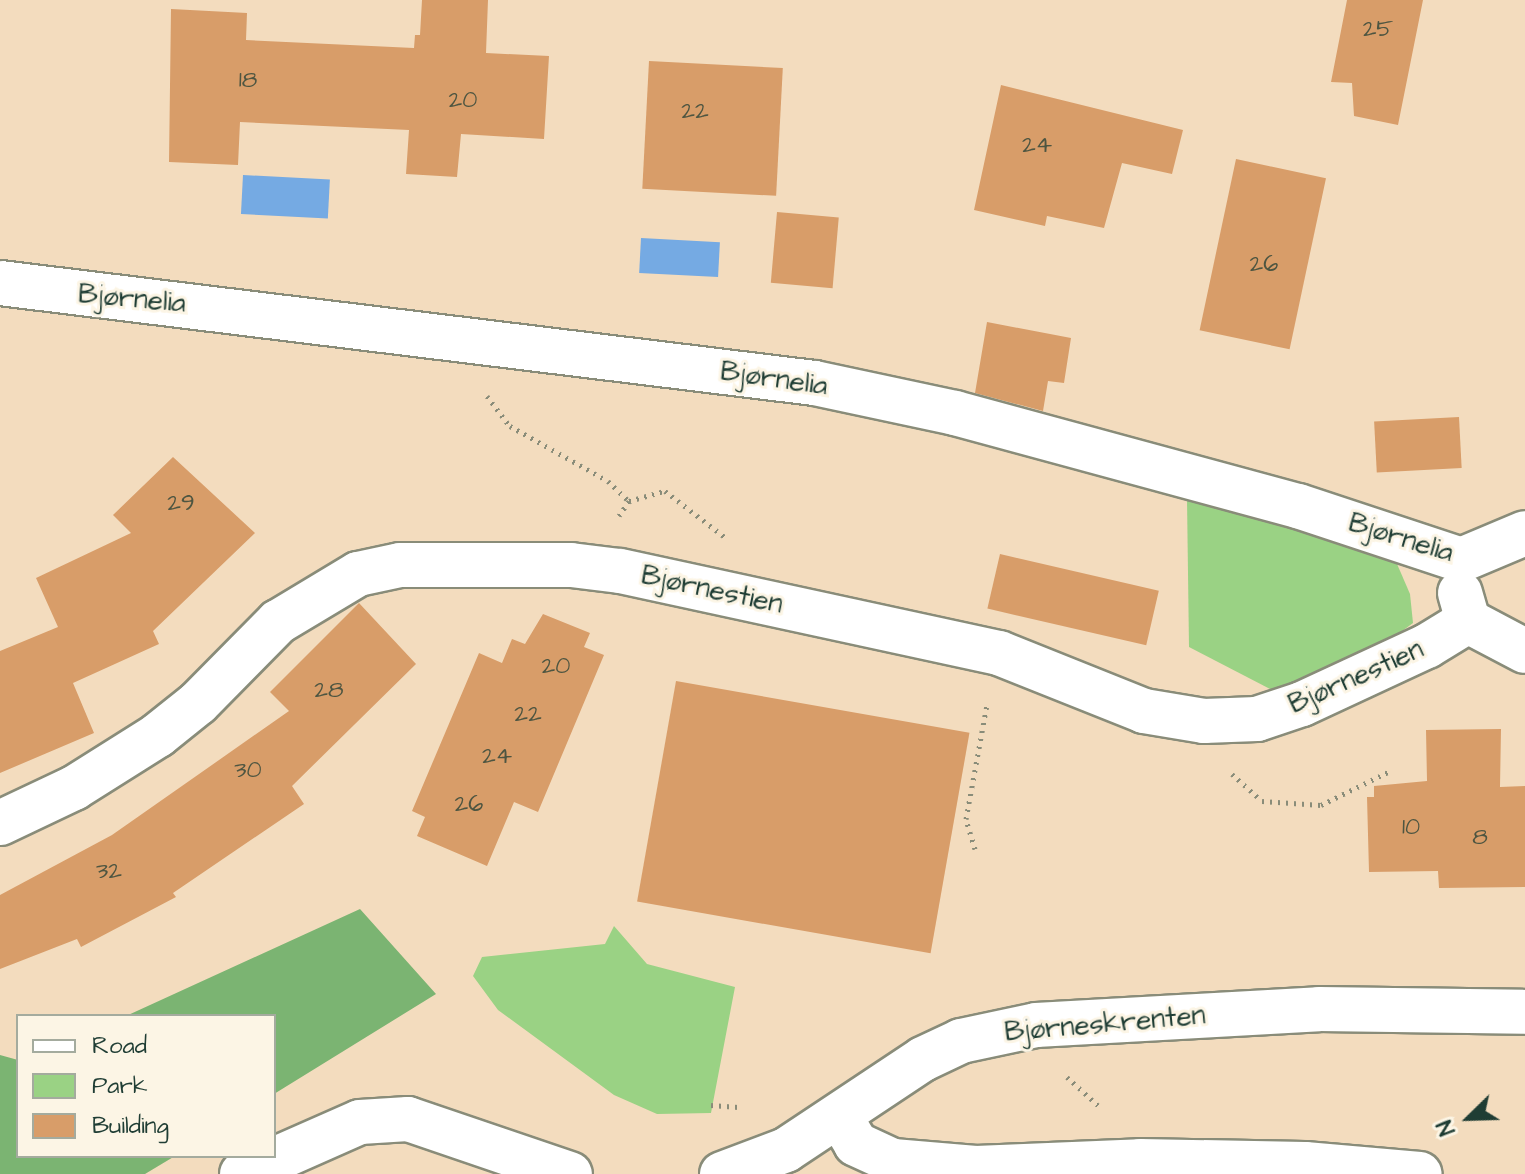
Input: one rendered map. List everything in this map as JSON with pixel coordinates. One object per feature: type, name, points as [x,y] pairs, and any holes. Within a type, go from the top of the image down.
[{"type":"street","name":"Bjørnelia","points":[[0,283],[815,383],[955,413],[1298,506],[1461,560],[1525,533]]},
{"type":"street","points":[[1461,560],[1459,590],[1468,621],[1525,651]]},
{"type":"street","name":"Bjørnestien","points":[[0,823],[74,788],[158,735],[198,703],[278,622],[358,574],[400,565],[571,565],[719,591],[999,653],[1144,711],[1204,721],[1257,719],[1302,704],[1468,621]]},
{"type":"street","name":"Bjørneskrenten","points":[[722,1174],[786,1150],[923,1059],[961,1041],[1036,1025],[1319,1009],[1525,1012]]},
{"type":"street","points":[[840,1117],[856,1144],[893,1161],[976,1168],[1140,1161],[1305,1164],[1420,1174]]},
{"type":"street","points":[[242,1174],[360,1122],[408,1119],[570,1174]]},
{"type":"path","points":[[473,340],[473,362],[484,393],[510,426],[608,481],[629,501]]},
{"type":"path","points":[[571,565],[568,537],[604,530],[629,501],[665,491],[726,538],[719,591]]},
{"type":"path","points":[[975,849],[966,819],[999,653]]},
{"type":"path","points":[[1204,721],[1223,765],[1262,801],[1321,805],[1390,771]]},
{"type":"path","points":[[1036,1025],[1050,1055],[1073,1084],[1115,1114]]},
{"type":"green space","points":[[1187,499],[1391,550],[1410,594],[1413,623],[1359,663],[1272,690],[1189,647]]},
{"type":"green space","points":[[360,909],[436,994],[276,1093],[276,1014],[130,1014]]},
{"type":"green space","points":[[614,926],[647,964],[735,987],[711,1113],[657,1114],[614,1095],[498,1010],[473,976],[482,957],[605,944]]},
{"type":"green space","points":[[0,1055],[16,1059],[16,1158],[172,1158],[145,1174],[0,1174]]},
{"type":"water","points":[[243,175],[330,180],[328,218],[241,214]]},
{"type":"water","points":[[641,238],[720,242],[718,277],[639,273]]},
{"type":"building","points":[[422,0],[488,0],[486,53],[549,56],[544,139],[461,134],[457,177],[406,174],[409,130],[240,122],[238,165],[169,162],[171,9],[247,13],[246,40],[414,48],[415,35],[420,35]]},
{"type":"building","points":[[1347,0],[1423,0],[1398,125],[1354,116],[1352,83],[1331,82]]},
{"type":"building","points":[[649,61],[783,68],[776,196],[642,189]]},
{"type":"building","points":[[1001,85],[1183,130],[1172,174],[1122,163],[1104,228],[1047,216],[1045,226],[974,210]]},
{"type":"building","points":[[1236,159],[1326,178],[1290,349],[1200,330]]},
{"type":"building","points":[[777,212],[839,217],[833,288],[771,283]]},
{"type":"building","points":[[987,322],[1071,338],[1064,383],[1048,381],[1043,411],[975,393]]},
{"type":"building","points":[[1459,417],[1462,468],[1377,472],[1374,421]]},
{"type":"building","points":[[173,457],[255,533],[153,631],[159,644],[73,683],[94,733],[0,773],[0,651],[58,627],[36,578],[131,533],[113,515]]},
{"type":"building","points":[[1000,554],[1159,591],[1146,645],[987,609]]},
{"type":"building","points":[[359,603],[416,664],[292,786],[304,804],[173,893],[176,897],[81,947],[77,939],[0,969],[0,895],[112,835],[289,711],[270,692]]},
{"type":"building","points":[[543,614],[590,633],[584,647],[604,655],[538,812],[514,802],[487,866],[417,836],[425,817],[412,811],[479,653],[502,663],[512,639],[525,644]]},
{"type":"building","points":[[676,681],[969,733],[931,953],[637,902]]},
{"type":"building","points":[[1501,729],[1500,787],[1525,786],[1525,887],[1439,888],[1438,871],[1369,872],[1367,797],[1374,797],[1374,786],[1427,781],[1426,730]]}]
